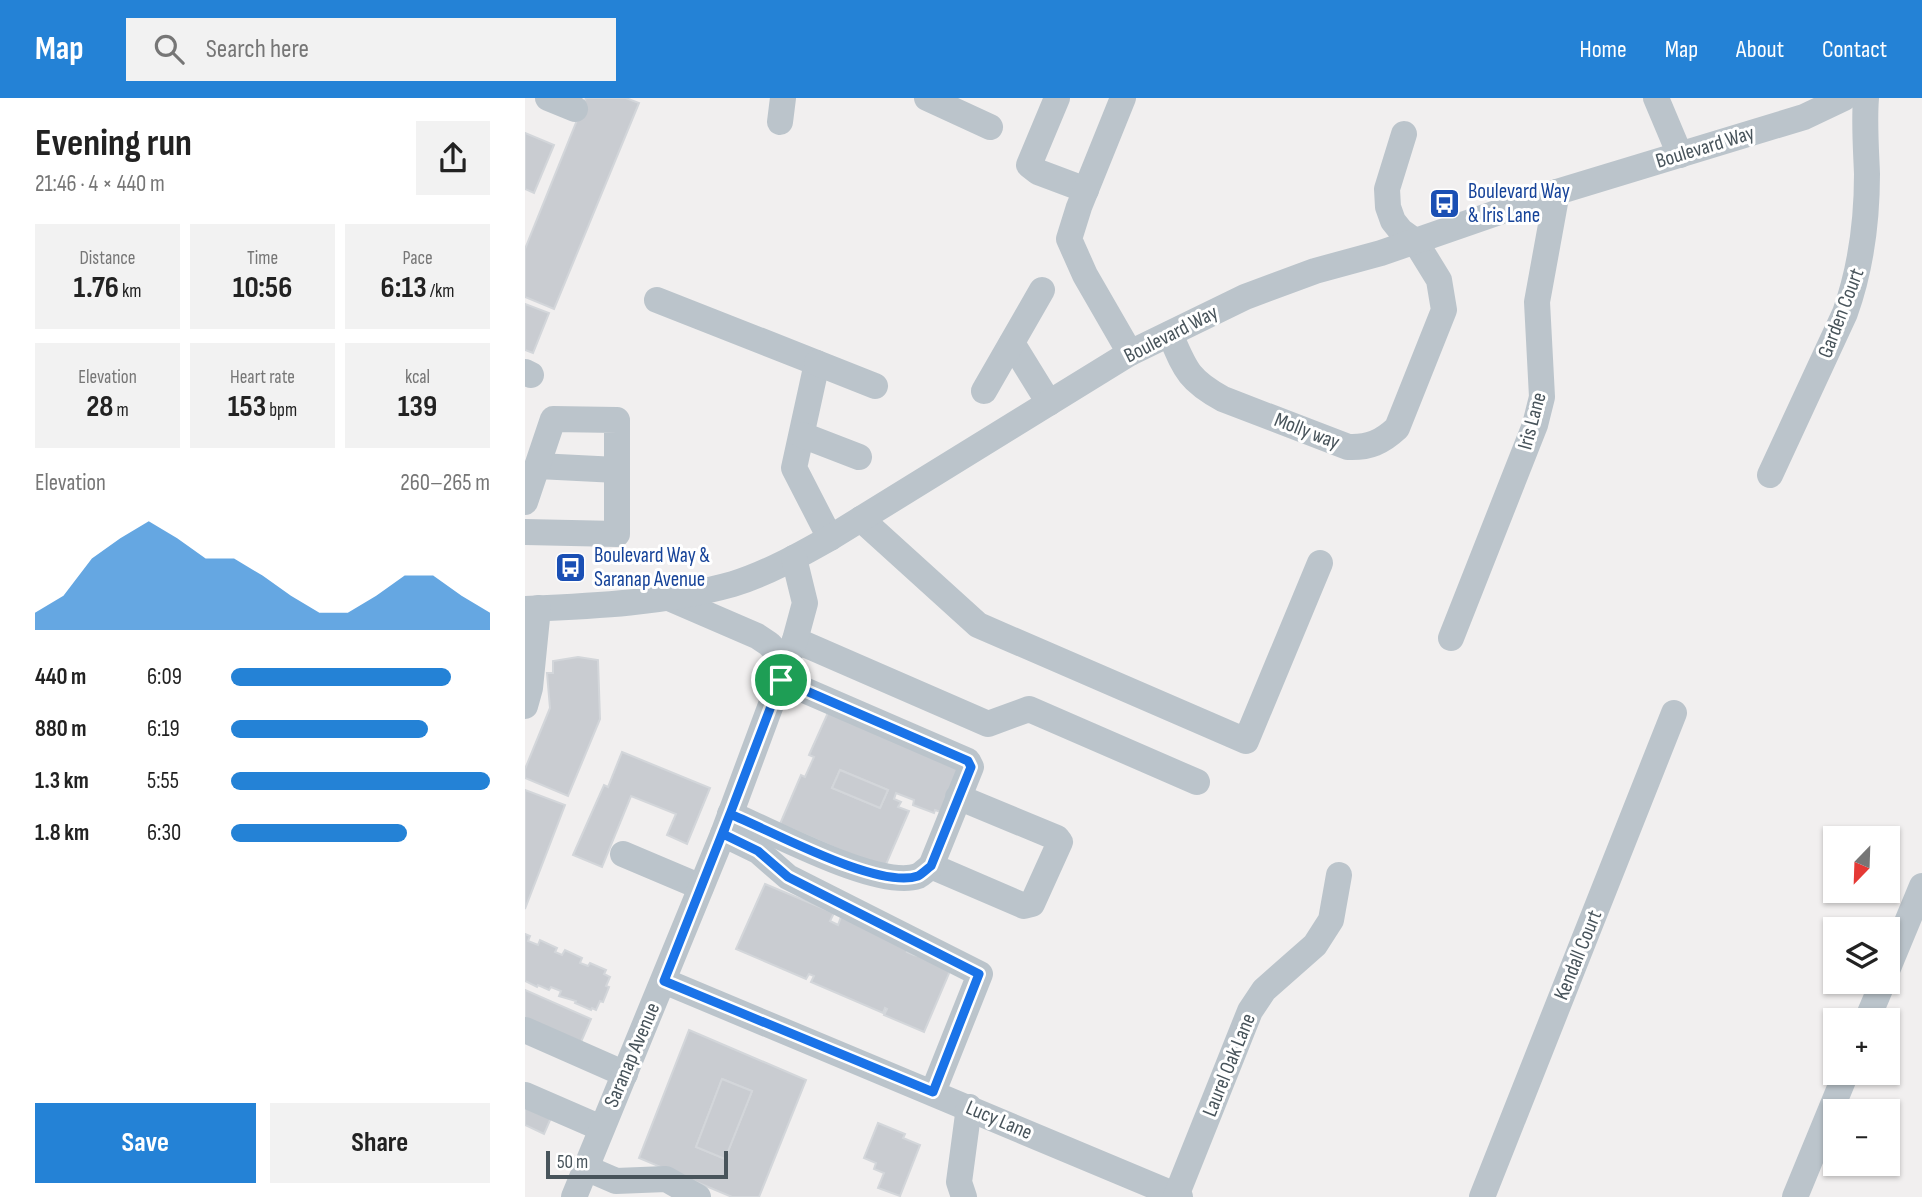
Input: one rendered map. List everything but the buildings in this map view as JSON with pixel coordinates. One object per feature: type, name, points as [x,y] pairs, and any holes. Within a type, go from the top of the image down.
[{"type":"street","points":[[548,98],[576,110]]},
{"type":"street","points":[[927,98],[990,127]]},
{"type":"street","points":[[1057,98],[1029,165],[1038,172],[1086,190]]},
{"type":"street","points":[[1123,98],[1069,239],[1085,275],[1131,353]]},
{"type":"street","points":[[1656,98],[1679,155]]},
{"type":"street","name":"Boulevard Way","points":[[532,608],[602,606],[669,598],[735,583],[794,558],[830,538],[1131,353],[1245,297],[1315,271],[1415,241],[1557,192],[1804,117],[1844,98]]},
{"type":"street","name":"Garden Court","points":[[1770,475],[1855,286],[1862,256],[1867,177],[1866,98]]},
{"type":"street","points":[[1404,134],[1387,189],[1388,207],[1393,221],[1415,241]]},
{"type":"street","name":"Iris Lane","points":[[1451,638],[1535,425],[1542,397],[1537,302],[1557,192]]},
{"type":"street","name":"Molly way","points":[[1170,334],[1186,372],[1204,388],[1223,399],[1348,447],[1365,448],[1384,440],[1397,428],[1444,310],[1439,281],[1415,241]]},
{"type":"street","points":[[984,391],[1042,290]]},
{"type":"street","points":[[657,300],[875,386]]},
{"type":"street","points":[[1011,343],[1049,403]]},
{"type":"street","points":[[817,363],[794,468],[830,538]]},
{"type":"street","points":[[525,502],[554,419],[617,420],[617,534],[525,531]]},
{"type":"street","points":[[802,435],[859,457]]},
{"type":"street","points":[[538,466],[617,470]]},
{"type":"street","points":[[861,519],[978,625],[1246,741],[1320,563]]},
{"type":"street","name":"Saranap Avenue","points":[[574,1197],[727,824],[787,661],[805,603],[794,558]]},
{"type":"street","points":[[669,598],[757,636],[787,661],[968,761],[971,767],[931,866],[918,876],[899,877],[870,873],[799,845],[727,824]]},
{"type":"street","points":[[525,706],[530,688],[532,608]]},
{"type":"street","points":[[787,661],[988,724],[1029,709],[1197,782]]},
{"type":"street","name":"Kendall Court","points":[[1482,1197],[1674,713]]},
{"type":"street","points":[[931,866],[1028,906],[1032,904],[1060,846],[1056,838],[958,797]]},
{"type":"street","points":[[727,824],[788,877],[979,974],[933,1092]]},
{"type":"street","points":[[623,854],[701,887]]},
{"type":"street","name":"Laurel Oak Lane","points":[[1178,1196],[1250,1011],[1264,990],[1315,945],[1331,920],[1339,875]]},
{"type":"street","points":[[1900,939],[1922,886]]},
{"type":"street","name":"Lucy Lane","points":[[664,981],[1178,1196]]},
{"type":"street","points":[[525,1030],[625,1074]]},
{"type":"street","points":[[1795,1197],[1841,1085]]},
{"type":"street","points":[[525,1095],[601,1128]]},
{"type":"street","points":[[964,1197],[959,1182],[969,1107]]},
{"type":"street","points":[[586,1168],[616,1181],[666,1179],[698,1197]]},
{"type":"place","name":"Boulevard Way & Iris Lane","points":[[1445,203]]},
{"type":"place","name":"Boulevard Way & Saranap Avenue","points":[[571,567]]},
{"type":"route","points":[[781,680],[730,814],[723,834],[758,851],[788,877],[979,974],[933,1092],[664,981],[730,814],[870,873],[899,877],[918,876],[931,866],[971,767],[968,761],[781,680]]}]
